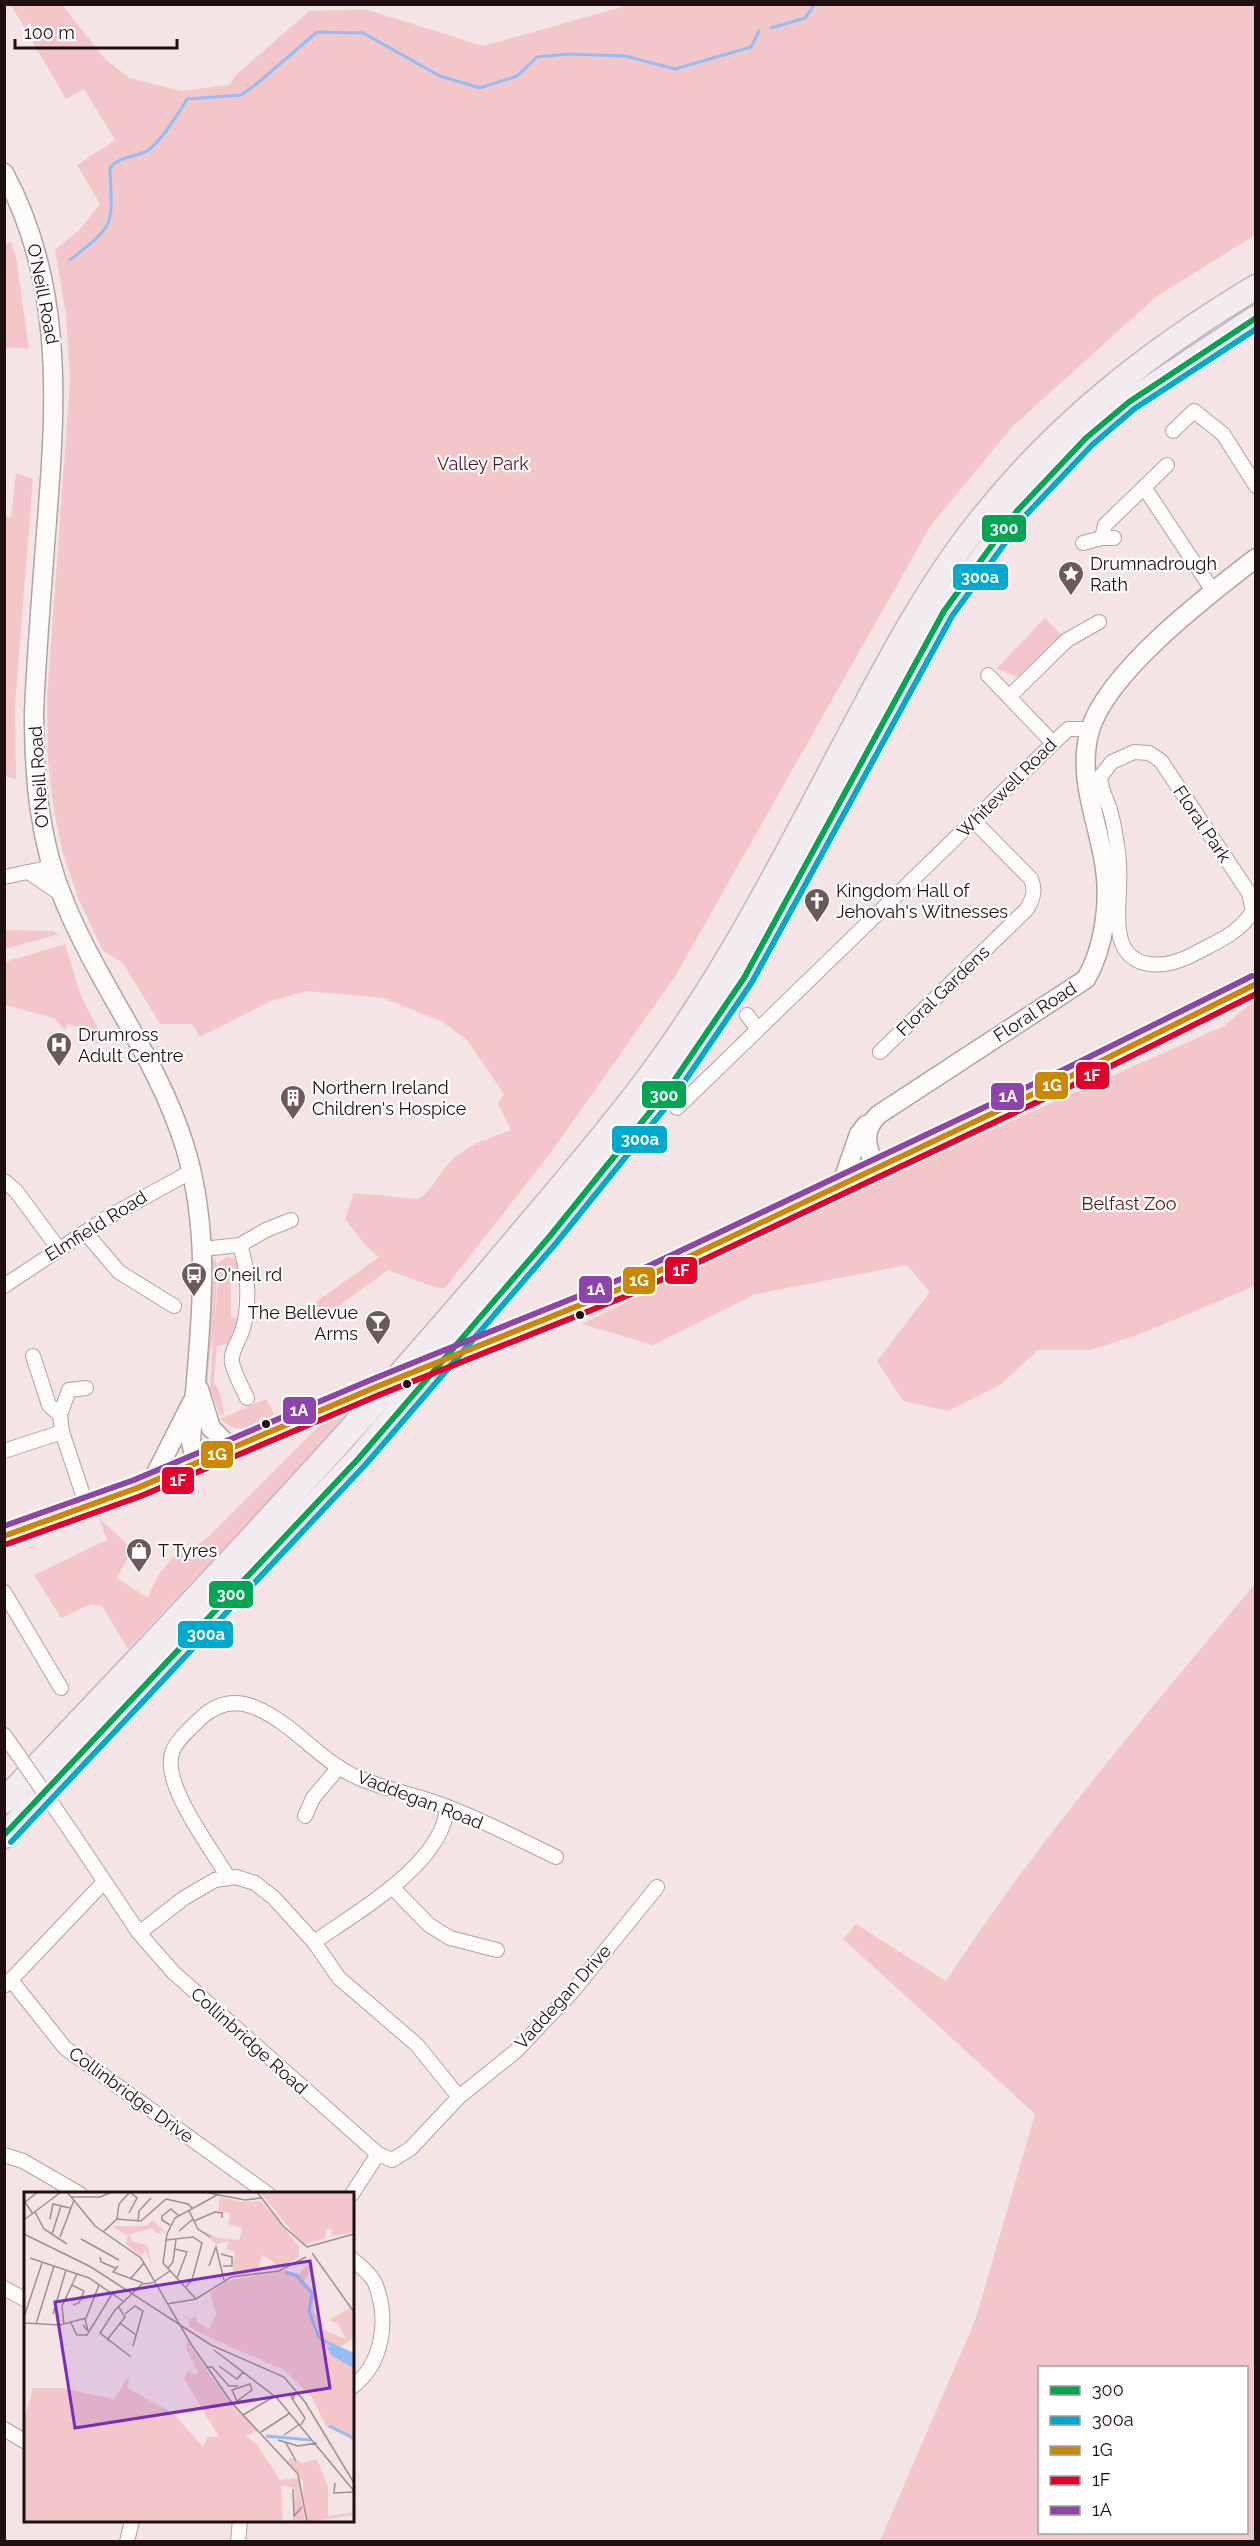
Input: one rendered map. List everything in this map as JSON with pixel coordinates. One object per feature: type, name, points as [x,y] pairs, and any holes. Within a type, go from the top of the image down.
[{"type":"highway","points":[[4,1802],[340,1443],[586,1157],[648,1079],[726,963],[911,624],[974,528],[995,502],[1038,453],[1130,371],[1173,339],[1256,287]]},
{"type":"highway","points":[[4,1836],[359,1458],[557,1228],[667,1091],[744,978],[944,611],[1017,511],[1086,438],[1128,402],[1256,318]]},
{"type":"main road","name":"O'Neill Road","points":[[4,173],[27,222],[39,261],[54,349],[54,425],[37,662],[34,744],[39,815],[52,867],[62,895],[79,934],[158,1077],[178,1125],[192,1171],[204,1249],[204,1298],[191,1440],[195,1463]]},
{"type":"main road","points":[[1091,729],[1100,709],[1119,682],[1151,648],[1213,591],[1256,558]]},
{"type":"main road","name":"Floral Road","points":[[869,1124],[878,1115],[1044,1004],[1086,979],[1099,944],[1107,899],[1105,827],[1085,769],[1091,729]]},
{"type":"main road","points":[[4,1536],[152,1481],[509,1332],[625,1287],[1065,1079],[1256,984]]},
{"type":"main road","points":[[869,1124],[866,1142],[875,1167]]},
{"type":"main road","points":[[842,1183],[859,1134],[869,1124]]},
{"type":"main road","points":[[196,1379],[212,1428],[231,1448]]},
{"type":"main road","points":[[152,1481],[194,1399]]},
{"type":"street","points":[[1173,431],[1194,411],[1222,434],[1256,486]]},
{"type":"street","points":[[1083,543],[1108,538],[1105,525],[1167,465]]},
{"type":"street","points":[[1144,487],[1213,591]]},
{"type":"street","points":[[1009,697],[1067,639],[1099,622]]},
{"type":"street","points":[[988,675],[1053,743]]},
{"type":"street","name":"Whitewell Road","points":[[677,1108],[1068,729],[1091,729]]},
{"type":"street","name":"Floral Park","points":[[1134,752],[1149,753],[1161,761],[1249,893],[1253,911],[1244,924],[1228,936],[1179,961],[1156,967],[1135,960],[1121,943],[1118,929],[1121,877],[1105,827],[1110,808],[1101,790],[1100,777],[1112,762],[1134,752]]},
{"type":"street","name":"Floral Gardens","points":[[880,1052],[1027,909],[1033,898],[1035,888],[1031,879],[974,821]]},
{"type":"street","points":[[4,877],[52,867]]},
{"type":"street","points":[[30,873],[62,895]]},
{"type":"street","points":[[747,1015],[757,1028]]},
{"type":"street","name":"Elmfield Road","points":[[4,1286],[58,1248],[148,1193],[192,1171]]},
{"type":"street","points":[[4,1181],[16,1191],[58,1248]]},
{"type":"street","points":[[204,1249],[240,1245],[266,1230],[291,1220]]},
{"type":"street","points":[[86,1232],[119,1272],[174,1306]]},
{"type":"street","points":[[240,1245],[245,1266],[246,1313],[243,1330],[232,1353],[232,1362],[247,1398]]},
{"type":"street","points":[[33,1356],[49,1405],[60,1415]]},
{"type":"street","points":[[86,1388],[69,1389],[60,1415],[62,1432],[87,1507]]},
{"type":"street","points":[[4,1451],[62,1432]]},
{"type":"street","points":[[4,1592],[61,1688]]},
{"type":"street","name":"Vaddegan Road","points":[[228,1877],[173,1787],[169,1769],[172,1751],[188,1730],[213,1707],[231,1703],[252,1706],[271,1715],[339,1767],[358,1778],[447,1807],[556,1857]]},
{"type":"street","name":"Collinbridge Road","points":[[4,1735],[140,1934],[173,1972],[378,2154]]},
{"type":"street","points":[[305,1816],[313,1798],[339,1767]]},
{"type":"street","points":[[314,1942],[393,1888],[418,1863],[446,1821],[447,1807]]},
{"type":"street","points":[[140,1934],[184,1898],[215,1880],[228,1877],[255,1883],[274,1898],[314,1942],[339,1978],[417,2045],[459,2097],[410,2149],[392,2160],[378,2154],[353,2192]]},
{"type":"street","points":[[8,1983],[104,1882]]},
{"type":"street","name":"Vaddegan Drive","points":[[459,2097],[516,2051],[564,2000],[657,1887]]},
{"type":"street","points":[[393,1888],[429,1925],[450,1938],[497,1950]]},
{"type":"street","name":"Collinbridge Drive","points":[[8,1983],[65,2048],[267,2192]]},
{"type":"street","points":[[4,2154],[23,2161],[78,2192]]},
{"type":"street","points":[[354,2261],[374,2282],[382,2312],[382,2332],[376,2357],[361,2380],[354,2385]]},
{"type":"street","points":[[4,2288],[24,2299]]},
{"type":"street","points":[[4,2429],[24,2441]]},
{"type":"street","points":[[128,2541],[132,2522]]},
{"type":"street","points":[[238,2541],[240,2522]]},
{"type":"green space","name":"Valley Park","points":[[11,5],[62,5],[106,60],[130,78],[181,91],[229,85],[236,75],[309,11],[365,9],[483,46],[629,5],[1255,5],[1255,235],[1157,296],[1013,426],[931,525],[676,975],[552,1151],[445,1288],[437,1288],[388,1270],[317,1321],[310,1306],[379,1257],[366,1246],[345,1219],[354,1193],[418,1199],[429,1190],[447,1165],[459,1154],[480,1142],[511,1130],[498,1104],[504,1094],[467,1040],[443,1022],[383,998],[306,991],[271,1001],[200,1037],[192,1024],[160,1024],[123,963],[103,951],[78,898],[62,850],[48,762],[47,699],[70,380],[66,315],[55,250],[80,229],[100,204],[77,165],[115,140],[84,89],[66,99]]},
{"type":"green space","points":[[11,242],[16,257],[29,349],[5,347],[5,245]]},
{"type":"green space","points":[[16,473],[33,479],[15,705],[16,779],[4,776],[4,517],[11,517]]},
{"type":"green space","points":[[1045,618],[1062,635],[1019,677],[996,669]]},
{"type":"green space","points":[[5,930],[52,931],[59,934],[5,949]]},
{"type":"green space","points":[[65,944],[81,996],[105,1042],[92,1044],[94,1031],[68,1024],[65,1030],[54,1018],[5,1005],[5,962]]},
{"type":"green space","name":"Belfast Zoo","points":[[1255,1000],[1255,1286],[1135,1336],[1089,1350],[1038,1350],[1000,1385],[948,1411],[903,1401],[877,1361],[930,1292],[907,1265],[756,1294],[653,1345],[582,1324],[902,1171],[1224,1026]]},
{"type":"green space","points":[[227,1257],[234,1258],[239,1270],[231,1271],[231,1318],[240,1318],[231,1343],[217,1346],[214,1381],[221,1396],[224,1414],[220,1415],[210,1389],[213,1338],[212,1343],[208,1389],[213,1410],[227,1429],[220,1433],[205,1392],[212,1260],[213,1258],[217,1263],[215,1322],[219,1262]]},
{"type":"green space","points":[[266,1399],[275,1416],[267,1421],[265,1416],[258,1419],[260,1423],[234,1428],[220,1419]]},
{"type":"green space","points":[[350,1415],[128,1649],[102,1606],[91,1604],[61,1618],[34,1575],[107,1540],[99,1518],[129,1546],[131,1552],[117,1578],[148,1598],[158,1575],[172,1558],[205,1540],[320,1425]]},
{"type":"green space","points":[[1255,1584],[1255,2541],[880,2541],[976,2318],[1035,2114],[843,1939],[856,1924],[946,1981],[1018,1877],[1134,1729]]},
{"type":"waterway","points":[[771,28],[805,18],[815,4]]},
{"type":"waterway","points":[[70,260],[96,238],[108,222],[111,213],[110,168],[114,164],[150,149],[168,128],[187,99],[241,95],[317,32],[363,33],[440,76],[480,88],[517,76],[537,57],[570,54],[625,56],[675,69],[751,47],[759,31]]},
{"type":"transit line","name":"300","points":[[4,1835],[359,1458],[550,1236],[667,1091],[744,978],[944,611],[1017,511],[1086,438],[1129,402],[1256,318]]},
{"type":"transit line","name":"300a","points":[[11,1842],[366,1464],[557,1242],[674,1097],[752,982],[952,616],[1024,517],[1092,445],[1134,409],[1256,329]]},
{"type":"transit line","name":"1A","points":[[4,1526],[134,1480],[373,1379],[621,1279],[1061,1071],[1252,976]]},
{"type":"transit line","name":"1G","points":[[4,1536],[137,1488],[376,1387],[625,1287],[1065,1079],[1256,984]]},
{"type":"transit line","name":"1F","points":[[7,1544],[141,1496],[379,1395],[629,1295],[1069,1087],[1256,994]]},
{"type":"place","name":"Drumnadrough Rath","points":[[1071,597]]},
{"type":"place","name":"Kingdom Hall of Jehovah's Witnesses","points":[[817,924]]},
{"type":"place","name":"Drumross Adult Centre","points":[[59,1068]]},
{"type":"place","name":"Northern Ireland Children's Hospice","points":[[293,1121]]},
{"type":"place","name":"O'neil rd","points":[[194,1298]]},
{"type":"place","name":"The Bellevue Arms","points":[[378,1346]]},
{"type":"place","name":"T Tyres","points":[[139,1574]]}]
